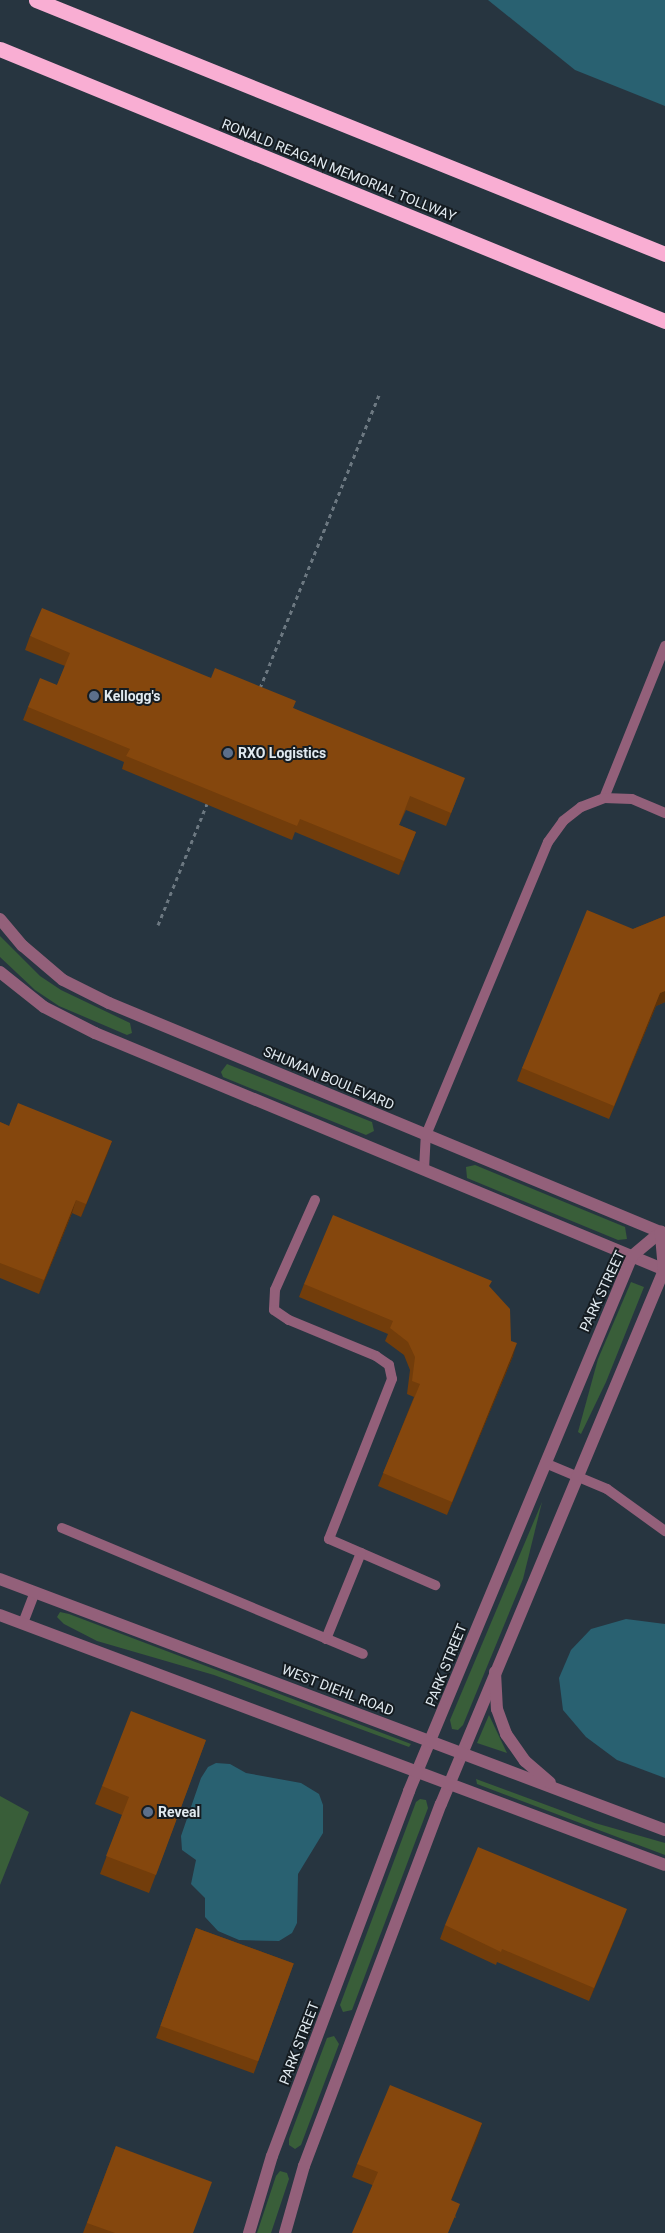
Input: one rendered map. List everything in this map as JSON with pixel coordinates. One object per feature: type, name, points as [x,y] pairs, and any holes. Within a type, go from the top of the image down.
[{"type":"highway","points":[[36,0],[665,254]]},
{"type":"highway","name":"RONALD REAGAN MEMORIAL TOLLWAY","points":[[0,49],[665,321]]},
{"type":"street","name":"SHUMAN BOULEVARD","points":[[0,919],[23,946],[63,980],[109,1002],[426,1134],[664,1229]]},
{"type":"street","points":[[0,972],[44,1007],[95,1034],[665,1270]]},
{"type":"street","points":[[285,2233],[304,2166],[462,1753],[577,1475],[665,1270],[664,1229]]},
{"type":"street","name":"PARK STREET","points":[[249,2233],[272,2156],[418,1772],[545,1463],[632,1256],[664,1229]]},
{"type":"street","name":"WEST DIEHL ROAD","points":[[0,1579],[665,1830]]},
{"type":"street","points":[[0,1615],[665,1865]]},
{"type":"street","points":[[496,1672],[497,1709],[506,1734],[525,1761],[556,1788]]},
{"type":"lane","points":[[604,798],[665,646]]},
{"type":"lane","points":[[424,1170],[426,1134],[548,842],[563,821],[581,807],[604,798],[632,799],[665,813]]},
{"type":"lane","points":[[315,1200],[276,1290],[274,1310],[389,1365],[392,1380],[329,1539],[435,1585]]},
{"type":"lane","points":[[545,1463],[577,1475],[607,1490],[665,1531]]},
{"type":"lane","points":[[62,1528],[362,1654]]},
{"type":"lane","points":[[326,1639],[361,1553]]},
{"type":"lane","points":[[23,1623],[35,1592]]},
{"type":"path","points":[[259,691],[380,392]]},
{"type":"path","points":[[158,925],[207,804]]},
{"type":"green space","points":[[0,936],[40,976],[61,990],[130,1023],[132,1033],[127,1035],[59,1006],[35,990],[0,957]]},
{"type":"green space","points":[[227,1064],[372,1122],[374,1131],[366,1135],[223,1077],[221,1072]]},
{"type":"green space","points":[[475,1165],[625,1227],[627,1239],[618,1240],[467,1178],[466,1167]]},
{"type":"green space","points":[[631,1282],[644,1287],[606,1382],[581,1434],[578,1432],[598,1359]]},
{"type":"green space","points":[[542,1502],[523,1579],[463,1725],[458,1730],[452,1729],[450,1720]]},
{"type":"green space","points":[[60,1612],[411,1744],[409,1747],[214,1675],[97,1641],[64,1624],[57,1617]]},
{"type":"green space","points":[[489,1715],[507,1753],[477,1743]]},
{"type":"green space","points":[[476,1779],[595,1823],[665,1843],[665,1855],[477,1784]]},
{"type":"green space","points":[[0,1796],[29,1812],[0,1885]]},
{"type":"green space","points":[[420,1799],[426,1800],[428,1808],[352,2010],[343,2012],[340,2005],[416,1802]]},
{"type":"green space","points":[[334,2036],[339,2044],[301,2145],[295,2149],[289,2145],[289,2139],[327,2038]]},
{"type":"green space","points":[[280,2171],[287,2173],[289,2179],[271,2233],[257,2233],[276,2176]]},
{"type":"water","points":[[488,0],[665,0],[665,106],[575,70]]},
{"type":"water","points":[[626,1619],[665,1624],[665,1778],[617,1760],[586,1737],[563,1710],[559,1678],[571,1650],[591,1629]]},
{"type":"water","points":[[216,1763],[230,1764],[246,1773],[301,1783],[319,1794],[323,1805],[323,1833],[298,1874],[297,1923],[292,1933],[279,1941],[239,1940],[218,1931],[205,1917],[205,1898],[191,1884],[196,1860],[182,1850],[181,1836],[201,1778],[208,1767]]},
{"type":"building","points":[[42,608],[211,678],[215,668],[296,701],[293,708],[465,778],[451,813],[410,796],[399,825],[416,832],[404,861],[300,819],[297,826],[126,756],[130,749],[28,707],[40,678],[57,685],[70,653],[30,636]]},
{"type":"building","points":[[587,910],[633,929],[665,916],[665,991],[660,993],[614,1106],[522,1068]]},
{"type":"building","points":[[18,1103],[112,1141],[86,1204],[76,1200],[44,1280],[0,1263],[0,1122],[9,1126]]},
{"type":"building","points":[[333,1215],[492,1281],[489,1286],[510,1309],[511,1341],[517,1343],[452,1502],[383,1473],[420,1384],[412,1381],[415,1357],[408,1342],[390,1328],[393,1321],[304,1284]]},
{"type":"building","name":"Reveal","points":[[131,1711],[206,1740],[156,1875],[106,1856],[129,1797],[102,1786]]},
{"type":"building","points":[[478,1847],[627,1909],[594,1988],[502,1949],[501,1952],[445,1925]]},
{"type":"building","points":[[196,1928],[294,1964],[258,2061],[160,2026]]},
{"type":"building","points":[[390,2085],[482,2123],[451,2200],[460,2204],[448,2233],[352,2233],[378,2172],[357,2164]]},
{"type":"building","points":[[116,2146],[212,2182],[193,2233],[115,2233],[87,2223]]},
{"type":"place","name":"Kellogg's","points":[[94,696]]},
{"type":"place","name":"RXO Logistics","points":[[228,753]]},
{"type":"place","name":"Reveal","points":[[148,1812]]}]
